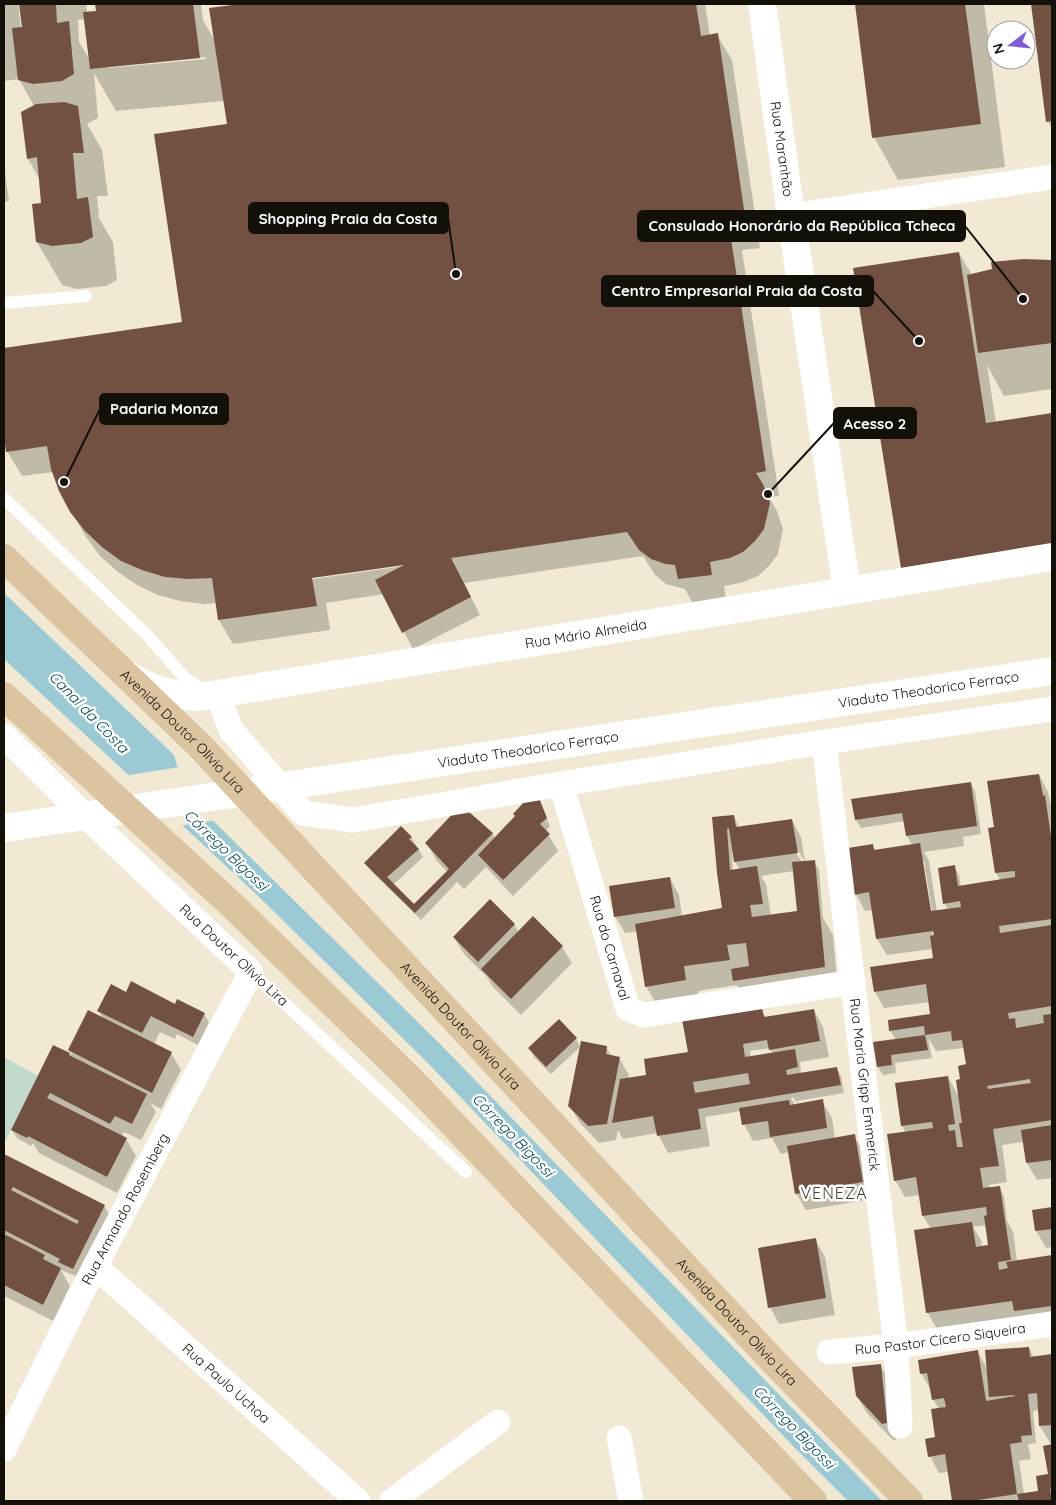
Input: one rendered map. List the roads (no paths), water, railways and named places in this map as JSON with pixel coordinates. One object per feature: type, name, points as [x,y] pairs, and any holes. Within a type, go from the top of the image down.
[{"type":"main road","name":"Rua Maranhão","points":[[762,4],[791,216],[848,591]]},
{"type":"main road","name":"Rua Mário Almeida","points":[[124,672],[159,692],[178,696],[199,697],[218,695],[1052,557]]},
{"type":"main road","name":"Avenida Doutor Olívio Lira","points":[[4,558],[200,746],[772,1360],[909,1501]]},
{"type":"main road","name":"Viaduto Theodorico Ferraço","points":[[4,828],[1052,672]]},
{"type":"main road","points":[[4,696],[232,905],[363,1032],[814,1501]]},
{"type":"street","points":[[791,216],[1052,177]]},
{"type":"street","points":[[218,695],[231,730],[303,813],[353,820],[561,784],[824,742],[1052,709]]},
{"type":"street","name":"Rua Doutor Olívio Lira","points":[[4,736],[78,809],[251,972]]},
{"type":"street","name":"Rua Maria Gripp Emmerick","points":[[824,742],[896,1346],[900,1426]]},
{"type":"street","name":"Rua do Carnaval","points":[[561,784],[628,1009],[644,1015],[853,982]]},
{"type":"street","name":"Rua Armando Rosemberg","points":[[4,1449],[95,1266],[251,972]]},
{"type":"street","name":"Rua Paulo Uchoa","points":[[95,1266],[358,1501]]},
{"type":"street","name":"Rua Pastor Cícero Siqueira","points":[[829,1352],[896,1346],[1052,1324]]},
{"type":"street","points":[[392,1501],[498,1422]]},
{"type":"street","points":[[620,1438],[631,1501]]},
{"type":"lane","points":[[4,303],[86,296]]},
{"type":"lane","points":[[4,498],[148,636],[186,678],[201,689],[218,695]]},
{"type":"lane","name":"Rua Doutor Olívio Lira","points":[[251,972],[466,1172]]},
{"type":"water","points":[[4,593],[174,755],[185,793],[442,1046],[882,1501],[848,1501],[795,1448],[426,1061],[257,895],[4,659]]},
{"type":"place","name":"Shopping Praia da Costa","points":[[456,274]]},
{"type":"place","name":"Consulado Honorário da República Tcheca","points":[[1023,299]]},
{"type":"place","name":"Centro Empresarial Praia da Costa","points":[[919,341]]},
{"type":"place","name":"Padaria Monza","points":[[64,482]]},
{"type":"place","name":"Acesso 2","points":[[768,494]]},
{"type":"district","name":"VENEZA","points":[[834,1193]]},
{"type":"water label","name":"Canal da Costa","points":[[89,712]]},
{"type":"water label","name":"Córrego Bigossi","points":[[226,850]]},
{"type":"water label","name":"Córrego Bigossi","points":[[513,1135]]},
{"type":"water label","name":"Córrego Bigossi","points":[[794,1427]]}]
